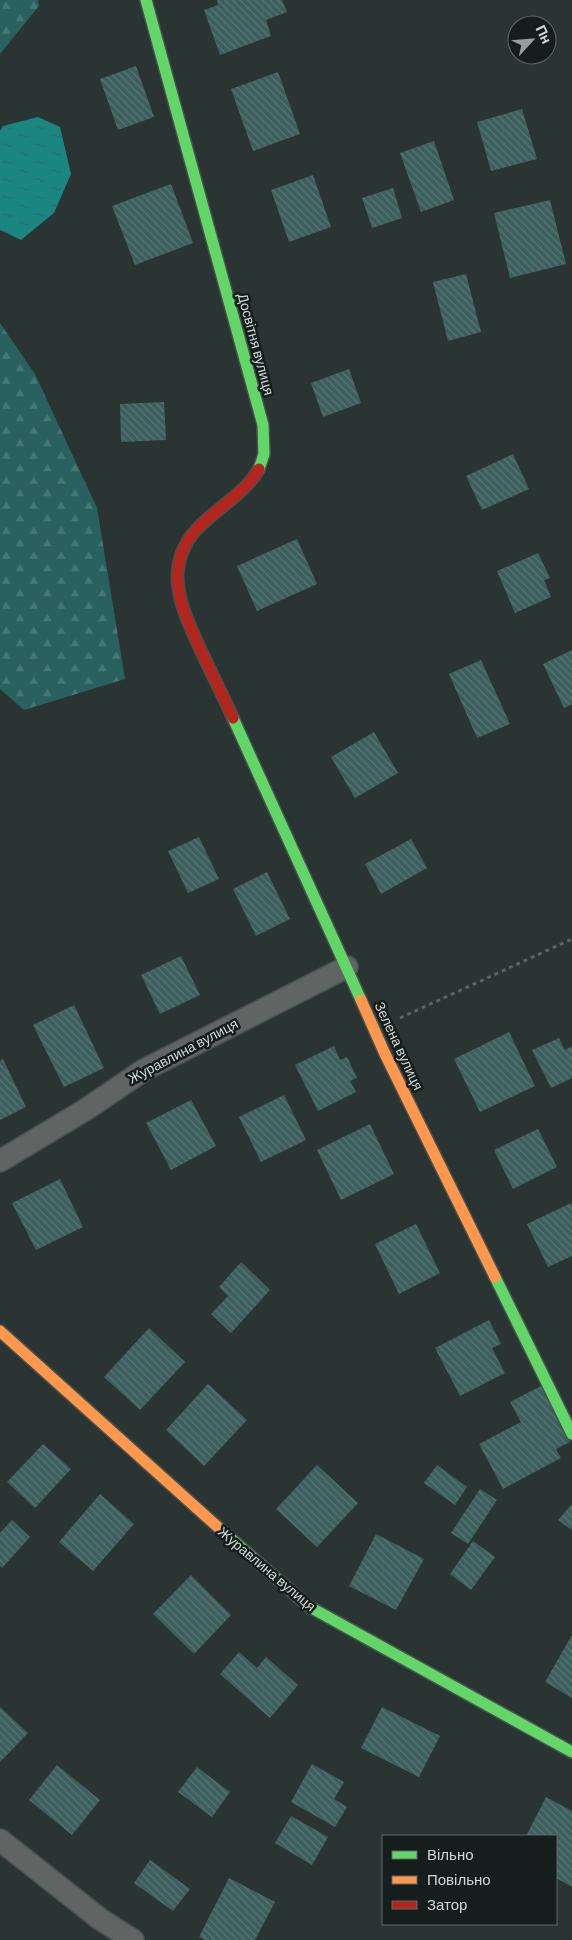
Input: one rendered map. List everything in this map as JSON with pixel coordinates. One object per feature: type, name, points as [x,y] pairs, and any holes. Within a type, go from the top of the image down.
[{"type":"street","name":"Досвітня вулиця","points":[[146,0],[262,425],[264,446],[262,463],[245,486],[192,533],[181,551],[176,571],[181,606],[208,667]]},
{"type":"street","name":"Зелена вулиця","points":[[208,667],[375,1031],[572,1434]]},
{"type":"street","name":"Журавлина вулиця","points":[[0,1161],[85,1110],[144,1070],[347,967]]},
{"type":"street","name":"Журавлина вулиця","points":[[0,1331],[260,1566],[308,1606],[572,1752]]},
{"type":"street","points":[[0,1840],[100,1919],[133,1940]]},
{"type":"path","points":[[375,1031],[452,993],[572,939]]},
{"type":"green space","points":[[0,0],[38,0],[39,6],[0,54]]},
{"type":"green space","points":[[0,323],[35,374],[97,508],[125,679],[24,710],[0,689]]},
{"type":"water","points":[[38,117],[60,127],[71,174],[54,213],[21,240],[0,230],[0,131],[3,126]]},
{"type":"building","points":[[217,0],[282,0],[287,12],[266,20],[271,36],[220,55],[204,10],[218,5]]},
{"type":"building","points":[[136,66],[154,117],[118,130],[100,79]]},
{"type":"building","points":[[278,72],[300,134],[253,151],[231,89]]},
{"type":"building","points":[[522,109],[537,159],[491,171],[477,122]]},
{"type":"building","points":[[434,141],[454,200],[421,212],[400,153]]},
{"type":"building","points":[[313,175],[331,227],[289,242],[271,190]]},
{"type":"building","points":[[171,184],[193,243],[135,265],[112,206]]},
{"type":"building","points":[[393,188],[402,218],[372,228],[362,198]]},
{"type":"building","points":[[550,200],[566,264],[510,278],[494,213]]},
{"type":"building","points":[[466,274],[481,332],[448,341],[433,282]]},
{"type":"building","points":[[349,369],[361,403],[323,417],[311,383]]},
{"type":"building","points":[[164,402],[166,440],[121,442],[120,404]]},
{"type":"building","points":[[513,454],[529,489],[482,510],[466,476]]},
{"type":"building","points":[[297,539],[317,584],[257,611],[237,566]]},
{"type":"building","points":[[538,553],[550,578],[544,580],[551,597],[515,613],[497,571]]},
{"type":"building","points":[[572,650],[572,704],[564,708],[543,664]]},
{"type":"building","points":[[481,660],[510,724],[477,738],[449,674]]},
{"type":"building","points":[[374,732],[398,773],[355,798],[331,757]]},
{"type":"building","points":[[199,837],[219,879],[188,893],[168,851]]},
{"type":"building","points":[[411,839],[427,868],[381,894],[365,864]]},
{"type":"building","points":[[267,872],[290,919],[256,936],[233,889]]},
{"type":"building","points":[[181,956],[200,995],[160,1014],[141,975]]},
{"type":"building","points":[[74,1005],[104,1068],[64,1087],[33,1025]]},
{"type":"building","points":[[509,1032],[535,1086],[480,1112],[454,1059]]},
{"type":"building","points":[[559,1038],[565,1050],[572,1046],[572,1078],[551,1088],[532,1050]]},
{"type":"building","points":[[334,1046],[340,1060],[347,1057],[357,1078],[350,1081],[356,1092],[318,1111],[295,1065]]},
{"type":"building","points":[[3,1059],[26,1107],[0,1120],[0,1061]]},
{"type":"building","points":[[284,1095],[306,1140],[261,1162],[239,1117]]},
{"type":"building","points":[[191,1100],[216,1146],[171,1170],[146,1123]]},
{"type":"building","points":[[370,1124],[394,1174],[341,1200],[317,1150]]},
{"type":"building","points":[[538,1129],[557,1167],[513,1189],[494,1150]]},
{"type":"building","points":[[60,1179],[83,1227],[36,1250],[12,1203]]},
{"type":"building","points":[[571,1203],[572,1256],[548,1267],[527,1224]]},
{"type":"building","points":[[416,1224],[440,1273],[399,1294],[375,1244]]},
{"type":"building","points":[[241,1262],[270,1290],[231,1333],[211,1314],[228,1296],[219,1287]]},
{"type":"building","points":[[489,1320],[501,1344],[492,1348],[505,1373],[460,1396],[435,1348]]},
{"type":"building","points":[[149,1328],[185,1362],[140,1410],[104,1377]]},
{"type":"building","points":[[208,1384],[247,1420],[204,1466],[166,1430]]},
{"type":"building","points":[[541,1386],[570,1442],[556,1449],[561,1458],[503,1489],[479,1444],[521,1422],[510,1402]]},
{"type":"building","points":[[43,1444],[71,1469],[35,1508],[7,1482]]},
{"type":"building","points":[[317,1465],[358,1503],[317,1547],[276,1509]]},
{"type":"building","points":[[437,1465],[467,1487],[455,1505],[424,1483]]},
{"type":"building","points":[[480,1489],[497,1500],[468,1544],[451,1533]]},
{"type":"building","points":[[100,1494],[134,1524],[93,1571],[59,1542]]},
{"type":"building","points":[[572,1504],[572,1530],[558,1520]]},
{"type":"building","points":[[12,1520],[30,1537],[2,1568],[0,1566],[0,1533]]},
{"type":"building","points":[[376,1534],[424,1559],[396,1610],[349,1586]]},
{"type":"building","points":[[473,1541],[495,1557],[471,1590],[450,1574]]},
{"type":"building","points":[[191,1575],[231,1615],[194,1654],[153,1614]]},
{"type":"building","points":[[572,1635],[572,1698],[545,1682]]},
{"type":"building","points":[[239,1652],[257,1668],[266,1657],[298,1685],[270,1718],[220,1674]]},
{"type":"building","points":[[0,1707],[28,1733],[0,1762]]},
{"type":"building","points":[[382,1707],[440,1736],[419,1777],[361,1748]]},
{"type":"building","points":[[312,1764],[344,1782],[334,1799],[347,1807],[335,1827],[291,1802]]},
{"type":"building","points":[[57,1765],[100,1800],[72,1835],[29,1800]]},
{"type":"building","points":[[197,1767],[230,1792],[212,1817],[178,1792]]},
{"type":"building","points":[[546,1797],[572,1811],[572,1887],[557,1879],[557,1835],[527,1835]]},
{"type":"building","points":[[291,1816],[328,1837],[312,1865],[275,1843]]},
{"type":"building","points":[[150,1860],[190,1889],[173,1911],[134,1883]]},
{"type":"building","points":[[229,1878],[275,1902],[255,1940],[205,1940],[199,1937]]},
{"type":"traffic: fast","points":[[146,0],[263,425],[264,454],[259,469]]},
{"type":"traffic: fast","points":[[233,718],[361,1000]]},
{"type":"traffic: fast","points":[[495,1277],[572,1434]]},
{"type":"traffic: fast","points":[[220,1529],[308,1606],[572,1752]]},
{"type":"traffic: slow","points":[[361,1000],[385,1054],[495,1277]]},
{"type":"traffic: slow","points":[[0,1331],[220,1529]]},
{"type":"traffic: jam","points":[[233,718],[188,622],[179,591],[178,575],[185,545],[196,530],[238,494],[259,469]]}]
